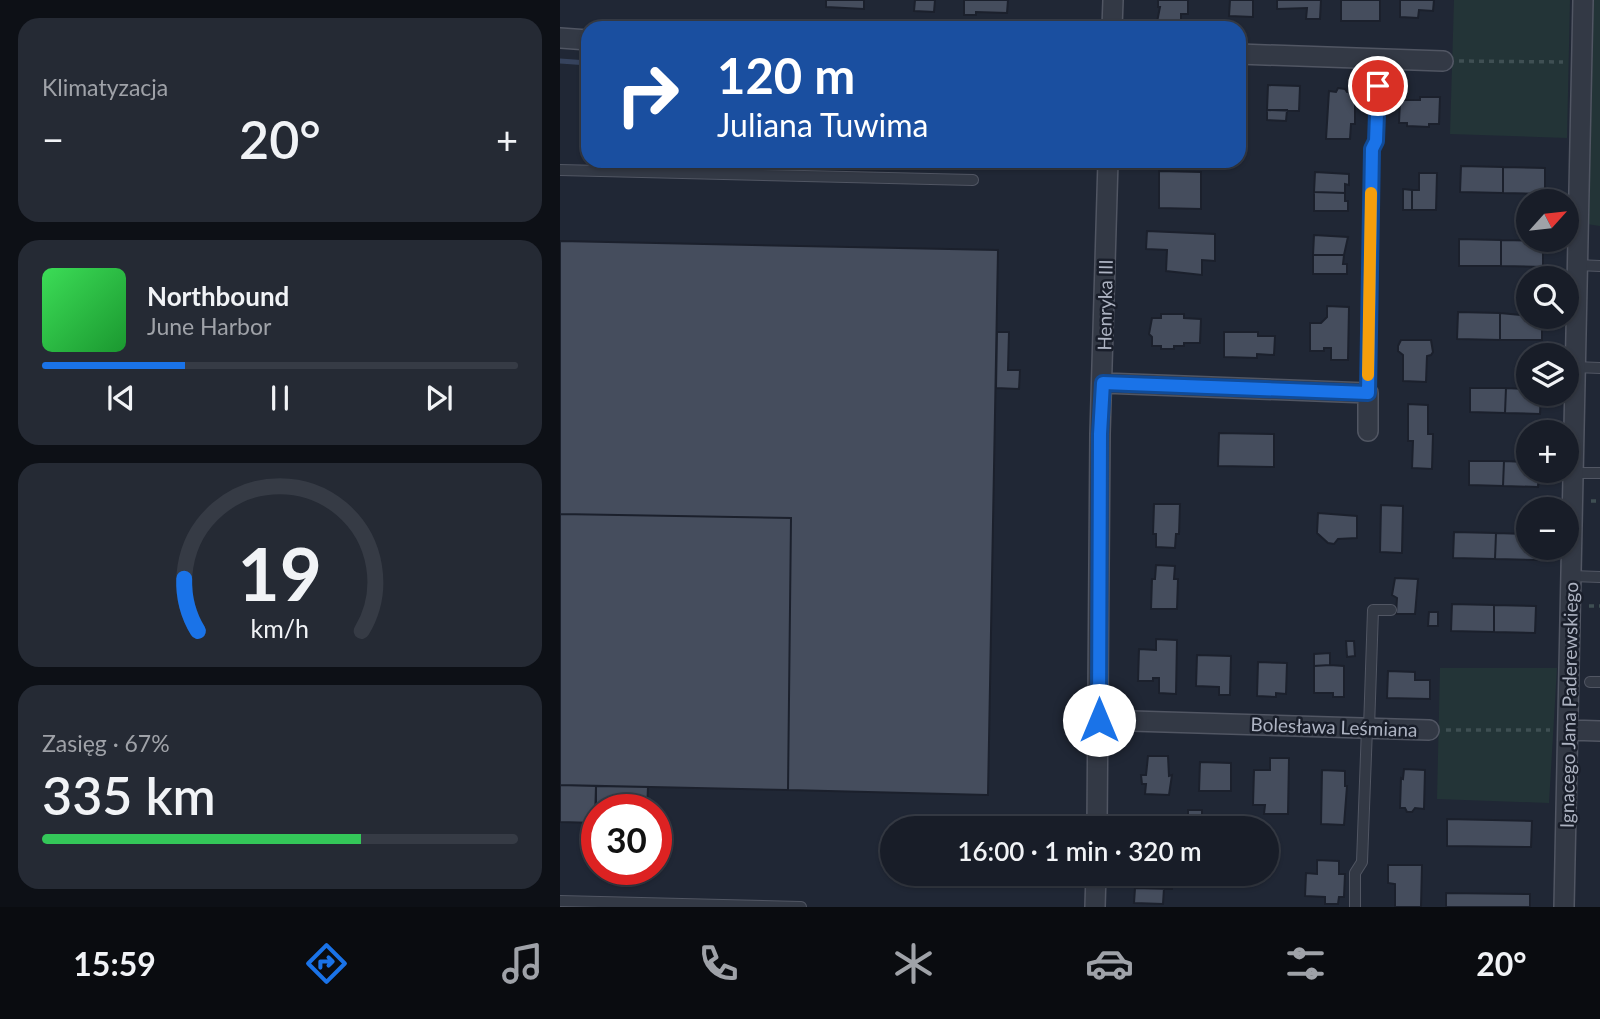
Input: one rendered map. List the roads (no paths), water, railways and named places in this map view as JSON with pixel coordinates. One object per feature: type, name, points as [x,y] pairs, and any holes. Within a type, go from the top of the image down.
[{"type":"street","points":[[1112,21],[1113,0]]},
{"type":"street","name":"Ignacego Jana Paderewskiego","points":[[1575,343],[1583,0]]},
{"type":"street","points":[[560,38],[581,40]]},
{"type":"street","points":[[1246,54],[1443,61]]},
{"type":"street","name":"Henryka III","points":[[1097,816],[1100,434],[1108,168]]},
{"type":"street","points":[[1103,383],[1368,393],[1368,432]]},
{"type":"street","name":"Ignacego Jana Paderewskiego","points":[[1564,907],[1573,483]]},
{"type":"street","name":"Bolesława Leśmiana","points":[[1099,720],[1429,730]]},
{"type":"street","points":[[1569,730],[1600,731]]},
{"type":"street","points":[[1095,907],[1096,886]]},
{"type":"lane","points":[[1368,393],[1372,149],[1376,141],[1378,59]]},
{"type":"lane","points":[[560,170],[973,180]]},
{"type":"lane","points":[[1577,265],[1600,266]]},
{"type":"lane","points":[[1579,367],[1600,368]]},
{"type":"lane","points":[[1579,473],[1600,473]]},
{"type":"lane","points":[[1572,576],[1600,577]]},
{"type":"lane","points":[[1355,907],[1355,873],[1362,862],[1373,610],[1391,610]]},
{"type":"lane","points":[[560,901],[801,907]]},
{"type":"waterway","points":[[560,61],[581,62]]}]
